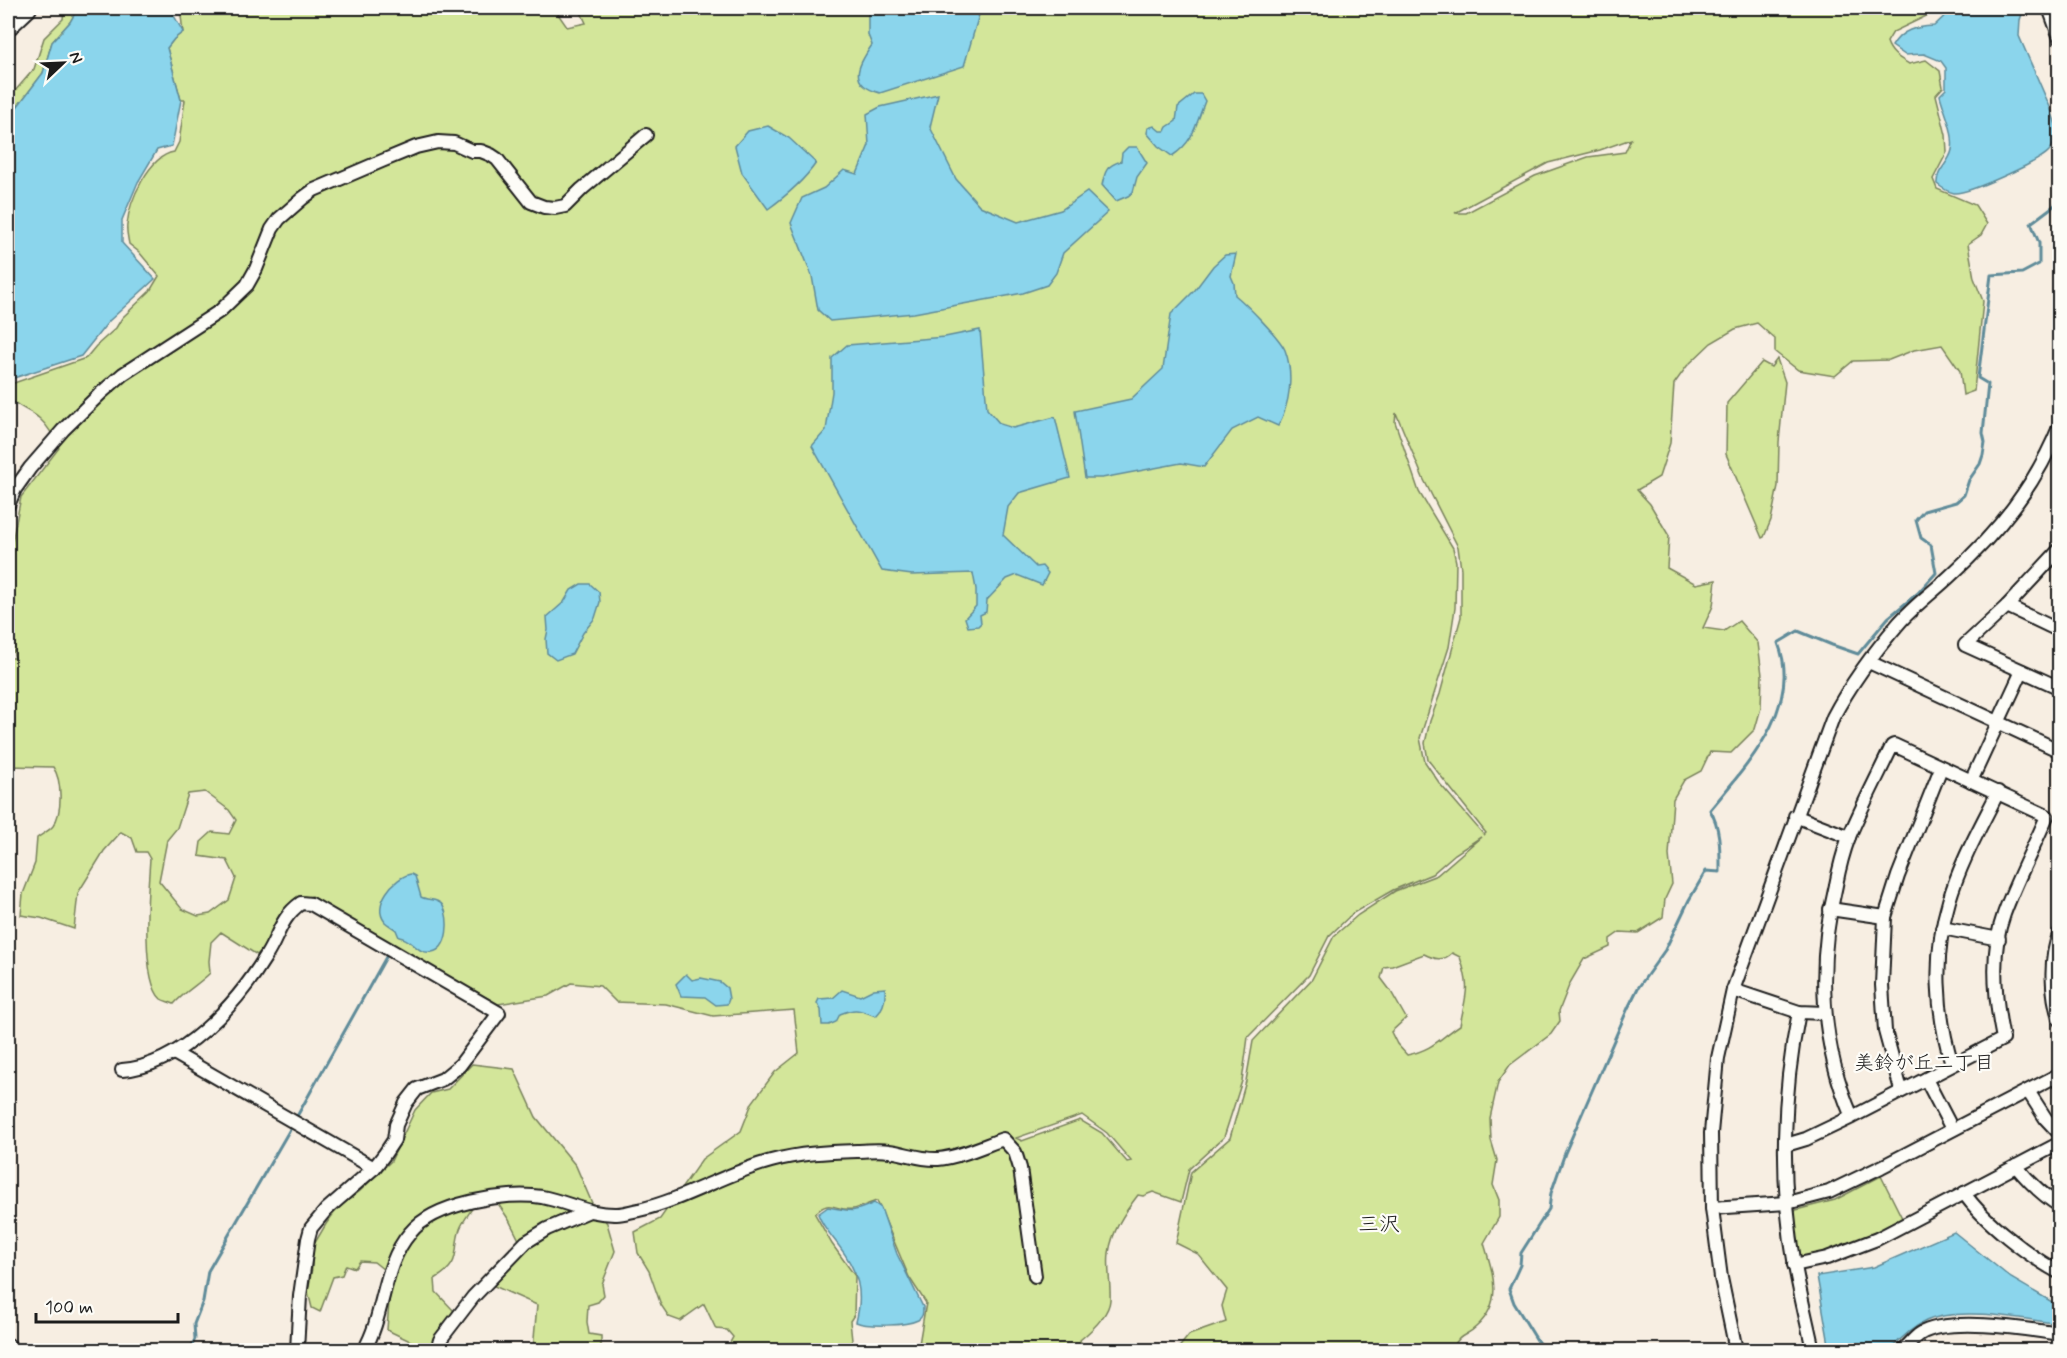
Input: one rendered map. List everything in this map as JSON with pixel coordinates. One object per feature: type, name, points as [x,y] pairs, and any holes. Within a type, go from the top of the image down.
[{"type":"highway","points":[[8,26],[27,8]]},
{"type":"street","points":[[2049,8],[2058,23],[2060,38]]},
{"type":"street","points":[[8,505],[15,489],[30,468],[63,430],[101,393],[123,374],[220,311],[247,285],[272,229],[279,219],[315,190],[416,147],[438,142],[453,143],[472,151],[481,151],[491,155],[497,159],[531,202],[555,208],[565,206],[646,135]]},
{"type":"street","points":[[1736,1350],[1721,1278],[1712,1208],[1711,1133],[1718,1058],[1734,990],[1795,816],[1833,717],[1851,684],[1900,623],[1992,536],[2010,515],[2043,462],[2060,425]]},
{"type":"street","points":[[2060,549],[2007,606],[1965,645],[2060,688]]},
{"type":"street","points":[[2007,606],[2058,629]]},
{"type":"street","points":[[1869,662],[2060,751]]},
{"type":"street","points":[[1971,781],[2022,671]]},
{"type":"street","points":[[1786,1145],[1806,1139],[1852,1117],[2003,1039],[1995,986],[2003,916],[2048,816],[1894,745],[1849,837],[1830,909],[1826,934],[1825,1013],[1829,1043],[1837,1080],[1852,1117]]},
{"type":"street","points":[[1902,1090],[1885,1030],[1882,945],[1885,917],[1901,867],[1941,768]]},
{"type":"street","points":[[1952,1064],[1944,1037],[1940,1010],[1938,975],[1942,928],[1949,901],[1964,863],[1998,792]]},
{"type":"street","points":[[1795,816],[1849,837]]},
{"type":"street","points":[[122,1070],[132,1070],[174,1053],[204,1031],[254,976],[271,948],[282,921],[301,903],[311,904],[499,1012],[460,1065],[443,1079],[417,1089],[405,1103],[396,1125],[394,1140],[374,1168],[343,1193],[311,1228],[300,1296],[297,1350]]},
{"type":"street","points":[[1830,909],[1885,917]]},
{"type":"street","points":[[1942,928],[1999,939]]},
{"type":"street","points":[[2060,932],[2057,939],[2053,974],[2053,993],[2060,1021]]},
{"type":"street","points":[[1734,990],[1799,1012],[1825,1013]]},
{"type":"street","points":[[1799,1012],[1786,1094],[1787,1203],[1794,1265],[1813,1350]]},
{"type":"street","points":[[174,1053],[374,1168]]},
{"type":"street","points":[[1712,1208],[1787,1203],[1829,1192],[2060,1074]]},
{"type":"street","points":[[1926,1079],[1952,1129]]},
{"type":"street","points":[[2028,1091],[2046,1119],[2060,1134]]},
{"type":"street","points":[[364,1350],[371,1338],[394,1261],[410,1233],[425,1220],[441,1211],[466,1203],[513,1196],[542,1197],[587,1212],[619,1214],[663,1204],[738,1171],[798,1155],[887,1150],[935,1159],[967,1152],[1003,1139],[1015,1152],[1020,1168],[1035,1276]]},
{"type":"street","points":[[1794,1265],[1827,1258],[1861,1246],[2060,1143]]},
{"type":"street","points":[[2016,1166],[2040,1192],[2060,1206]]},
{"type":"street","points":[[1964,1193],[1969,1201],[1995,1226],[2028,1253],[2060,1273]]},
{"type":"street","points":[[437,1350],[440,1340],[472,1297],[526,1242],[547,1229],[587,1212]]},
{"type":"street","points":[[1903,1350],[1919,1335],[1945,1326],[1973,1325],[2060,1334]]},
{"type":"green space","points":[[64,8],[78,8],[70,22],[52,42],[43,73],[8,119],[8,99],[34,69],[44,38],[63,19]]},
{"type":"green space","points":[[180,8],[557,8],[558,14],[567,27],[586,23],[579,8],[1943,8],[1893,32],[1887,42],[1893,53],[1909,64],[1926,60],[1940,71],[1943,87],[1936,95],[1946,135],[1947,152],[1933,179],[1937,189],[1975,205],[1987,224],[1981,235],[1968,244],[1974,278],[1983,301],[1974,391],[1963,395],[1960,371],[1942,345],[1914,350],[1889,360],[1853,361],[1835,376],[1798,370],[1775,352],[1775,339],[1757,323],[1735,329],[1711,343],[1687,366],[1674,384],[1670,443],[1659,477],[1637,490],[1650,504],[1669,536],[1667,568],[1696,584],[1716,580],[1713,606],[1703,628],[1724,631],[1739,621],[1758,643],[1762,675],[1761,708],[1755,729],[1731,753],[1710,752],[1701,771],[1684,780],[1673,799],[1669,855],[1672,884],[1665,899],[1663,917],[1638,933],[1620,932],[1610,939],[1610,947],[1584,959],[1570,983],[1559,1011],[1560,1021],[1551,1034],[1510,1065],[1498,1082],[1490,1118],[1491,1140],[1497,1160],[1493,1185],[1499,1200],[1499,1217],[1484,1243],[1493,1277],[1493,1298],[1485,1317],[1456,1343],[1453,1348],[1459,1350],[1177,1350],[1189,1335],[1226,1322],[1222,1306],[1227,1290],[1198,1254],[1176,1243],[1191,1172],[1230,1138],[1246,1081],[1253,1041],[1312,979],[1334,936],[1358,915],[1395,891],[1437,875],[1481,837],[1455,854],[1432,874],[1393,890],[1353,913],[1329,936],[1309,975],[1248,1037],[1242,1081],[1224,1137],[1189,1169],[1181,1202],[1153,1192],[1143,1196],[1138,1195],[1120,1222],[1109,1253],[1109,1306],[1099,1322],[1080,1340],[1084,1350],[918,1350],[926,1303],[909,1277],[877,1201],[853,1209],[825,1206],[815,1214],[832,1244],[855,1276],[854,1315],[850,1321],[853,1350],[726,1350],[733,1337],[727,1330],[716,1329],[704,1304],[680,1321],[669,1317],[661,1305],[649,1271],[638,1253],[635,1232],[660,1219],[702,1159],[741,1131],[752,1103],[775,1072],[799,1053],[794,1010],[713,1016],[666,1004],[616,1002],[600,986],[571,983],[548,996],[498,1004],[313,900],[312,896],[291,903],[267,944],[257,955],[221,932],[211,942],[210,973],[174,1004],[161,999],[154,989],[150,973],[147,932],[150,859],[146,852],[137,852],[132,838],[121,832],[104,851],[78,893],[74,929],[41,918],[21,915],[23,894],[35,863],[37,838],[53,826],[56,820],[60,805],[60,788],[53,767],[8,766],[8,668],[10,658],[15,658],[8,632],[8,563],[21,497],[59,448],[43,422],[8,397],[8,385],[86,358],[150,291],[159,276],[139,252],[129,244],[127,227],[132,204],[142,181],[156,162],[174,152],[179,142],[185,100],[181,100],[167,48],[183,32]],"holes":[[[1631,139],[1625,152],[1588,157],[1535,176],[1466,213],[1455,213],[1548,163],[1600,150]],[[1396,413],[1423,478],[1458,547],[1461,569],[1461,617],[1440,694],[1430,721],[1425,743],[1428,760],[1486,833],[1484,835],[1440,784],[1425,762],[1420,738],[1449,647],[1455,608],[1456,562],[1453,548],[1419,492],[1395,422]],[[205,792],[229,810],[236,820],[229,834],[212,832],[201,842],[199,856],[227,860],[236,878],[229,900],[210,914],[198,916],[182,909],[159,881],[167,840],[177,828],[188,794]],[[1452,953],[1460,957],[1465,977],[1466,991],[1460,1025],[1430,1047],[1407,1055],[1397,1044],[1391,1032],[1406,1018],[1381,978],[1384,967],[1424,954],[1435,958],[1445,958]],[[1082,1115],[1107,1133],[1131,1161],[1127,1162],[1102,1133],[1080,1120],[1022,1141],[1016,1138]]]},
{"type":"green space","points":[[1777,359],[1785,382],[1779,442],[1778,486],[1771,520],[1762,538],[1726,454],[1727,403],[1762,362],[1771,367]]},
{"type":"green space","points":[[472,1064],[514,1069],[536,1117],[576,1166],[592,1203],[607,1223],[615,1251],[602,1284],[604,1295],[598,1302],[588,1305],[587,1322],[589,1334],[601,1336],[601,1347],[588,1350],[533,1350],[537,1305],[494,1286],[503,1271],[523,1248],[497,1202],[473,1207],[460,1229],[453,1262],[444,1273],[435,1279],[436,1292],[454,1311],[433,1350],[387,1330],[393,1277],[374,1262],[360,1261],[355,1268],[346,1265],[342,1275],[333,1277],[320,1312],[312,1308],[308,1292],[313,1246],[326,1224],[337,1209],[360,1191],[391,1161],[415,1110],[431,1093],[448,1089]]},
{"type":"green space","points":[[1881,1176],[1903,1220],[1837,1249],[1802,1257],[1798,1255],[1793,1214],[1796,1210],[1835,1200]]},
{"type":"water","points":[[78,8],[175,8],[172,12],[183,32],[167,48],[181,100],[172,146],[157,150],[138,182],[122,220],[122,243],[155,279],[109,321],[81,356],[8,380],[8,119],[43,73],[52,42],[70,22]]},
{"type":"water","points":[[868,8],[981,8],[964,66],[880,93],[863,85],[858,73],[872,45],[868,35]]},
{"type":"water","points":[[1953,8],[2024,8],[2020,20],[2019,36],[2050,107],[2059,134],[2049,151],[2043,156],[1988,183],[1954,193],[1937,184],[1938,175],[1948,159],[1953,143],[1940,95],[1946,89],[1946,68],[1941,61],[1924,54],[1905,55],[1892,46],[1905,32],[1934,26]]},
{"type":"water","points":[[938,94],[930,127],[956,179],[980,206],[1018,222],[1061,210],[1087,192],[1108,212],[1063,253],[1056,273],[1047,285],[1023,293],[914,313],[830,321],[818,310],[812,276],[791,223],[802,198],[824,188],[844,170],[857,174],[869,145],[867,114],[880,107]]},
{"type":"water","points":[[1194,94],[1201,94],[1205,101],[1190,139],[1172,156],[1158,146],[1147,133],[1148,128],[1154,126],[1160,131],[1165,131],[1176,121],[1178,107]]},
{"type":"water","points":[[768,126],[789,138],[816,163],[794,188],[768,209],[742,173],[735,146],[748,131]]},
{"type":"water","points":[[1128,147],[1137,147],[1147,163],[1137,177],[1133,192],[1116,201],[1102,185],[1103,180],[1107,170],[1121,161],[1122,153]]},
{"type":"water","points":[[1236,254],[1231,276],[1235,295],[1276,337],[1288,359],[1290,379],[1288,399],[1278,426],[1258,417],[1232,430],[1204,467],[1181,463],[1102,478],[1085,478],[1075,411],[1131,399],[1163,369],[1171,314],[1195,290],[1213,266],[1225,255]]},
{"type":"water","points":[[980,330],[987,409],[1000,424],[1013,428],[1055,417],[1070,478],[1019,493],[1008,507],[1003,535],[1036,567],[1042,566],[1048,573],[1042,585],[1017,575],[1007,579],[987,600],[986,612],[980,615],[981,623],[978,626],[968,627],[965,618],[976,606],[973,573],[912,575],[882,571],[812,446],[826,430],[832,392],[832,358],[847,345],[945,337]]},
{"type":"water","points":[[581,584],[590,584],[599,592],[600,602],[595,618],[583,633],[572,654],[556,660],[547,653],[547,617],[564,602],[571,590]]},
{"type":"water","points":[[411,874],[415,876],[421,897],[438,902],[443,906],[447,918],[445,939],[438,950],[432,952],[422,951],[408,940],[399,937],[396,930],[385,922],[381,915],[386,893],[398,880]]},
{"type":"water","points":[[686,974],[692,980],[701,978],[720,982],[727,988],[729,999],[727,1004],[716,1005],[705,997],[681,996],[676,984]]},
{"type":"water","points":[[885,988],[884,1003],[876,1016],[858,1010],[851,1011],[840,1014],[836,1022],[822,1025],[821,1010],[817,1003],[819,999],[833,998],[842,990],[860,996],[874,989]]},
{"type":"water","points":[[874,1203],[881,1208],[897,1254],[923,1307],[923,1313],[918,1320],[896,1325],[856,1322],[859,1291],[855,1273],[846,1255],[818,1214],[828,1207],[851,1211]]},
{"type":"water","points":[[1954,1232],[2011,1278],[2059,1306],[2059,1324],[1992,1315],[1956,1314],[1926,1321],[1906,1334],[1890,1350],[1830,1350],[1817,1276],[1874,1267]]},
{"type":"waterway","points":[[1543,1350],[1514,1303],[1509,1289],[1520,1265],[1521,1253],[1549,1209],[1551,1193],[1565,1153],[1638,988],[1665,950],[1706,871],[1720,872],[1718,832],[1710,810],[1754,754],[1777,712],[1783,689],[1784,666],[1778,643],[1798,631],[1858,654],[1888,618],[1918,593],[1936,573],[1931,545],[1921,538],[1916,520],[1924,511],[1956,502],[1964,495],[1969,480],[1983,455],[1988,384],[1978,378],[1991,275],[2022,273],[2039,264],[2039,243],[2031,223],[2055,205],[2060,195]]},
{"type":"waterway","points":[[296,1118],[386,957]]},
{"type":"waterway","points":[[190,1350],[195,1339],[194,1324],[203,1301],[208,1271],[293,1124]]},
{"type":"district","name":"美鈴が丘二丁目","points":[[1924,1063]]},
{"type":"district","name":"三沢","points":[[1379,1225]]}]
